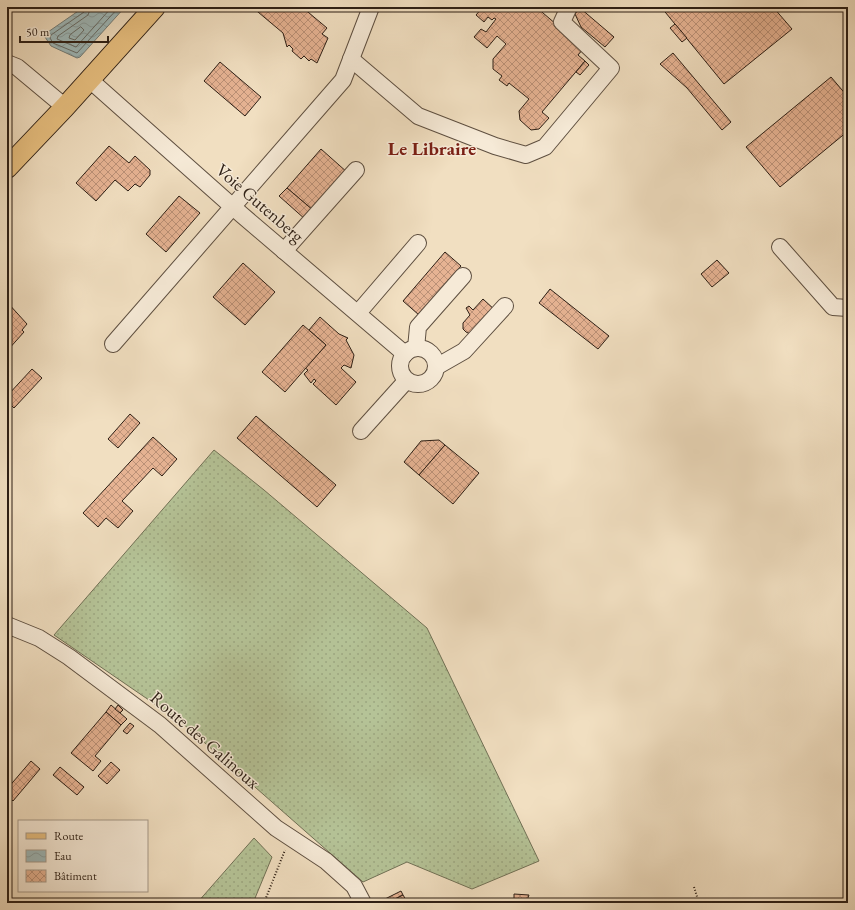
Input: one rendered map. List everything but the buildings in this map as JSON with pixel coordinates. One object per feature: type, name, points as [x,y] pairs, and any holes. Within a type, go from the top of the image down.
[{"type":"main road","points":[[7,168],[66,107],[156,7]]},
{"type":"street","points":[[113,344],[343,80],[371,7]]},
{"type":"street","points":[[351,59],[418,116],[495,146],[526,155],[545,147],[611,68],[562,22],[568,9],[565,7]]},
{"type":"street","points":[[7,63],[17,67],[66,107]]},
{"type":"street","name":"Voie Gutenberg","points":[[90,80],[284,251],[358,313],[410,351]]},
{"type":"street","points":[[284,251],[356,170]]},
{"type":"street","points":[[358,313],[418,243]]},
{"type":"street","points":[[780,247],[833,307],[848,308]]},
{"type":"street","points":[[410,351],[428,351],[436,361],[436,367],[432,377],[424,384],[418,385],[406,381],[400,369],[400,363],[410,351],[418,327],[463,276]]},
{"type":"street","points":[[436,367],[464,351],[505,306]]},
{"type":"street","points":[[361,431],[406,381]]},
{"type":"street","name":"Route des Galinoux","points":[[7,625],[39,638],[69,657],[160,725],[276,828],[326,861],[354,886],[363,903]]},
{"type":"path","points":[[264,903],[290,837]]},
{"type":"path","points":[[694,887],[699,903]]},
{"type":"green space","points":[[214,450],[264,490],[427,628],[539,861],[472,889],[407,862],[363,882],[181,722],[54,635]]},
{"type":"green space","points":[[254,838],[272,857],[253,903],[197,903]]},
{"type":"water","points":[[84,7],[125,7],[80,57],[77,58],[51,46],[45,37],[48,32]]},
{"type":"railway","points":[[7,13],[15,7]]},
{"type":"district","name":"Le Libraire","points":[[432,148]]}]
